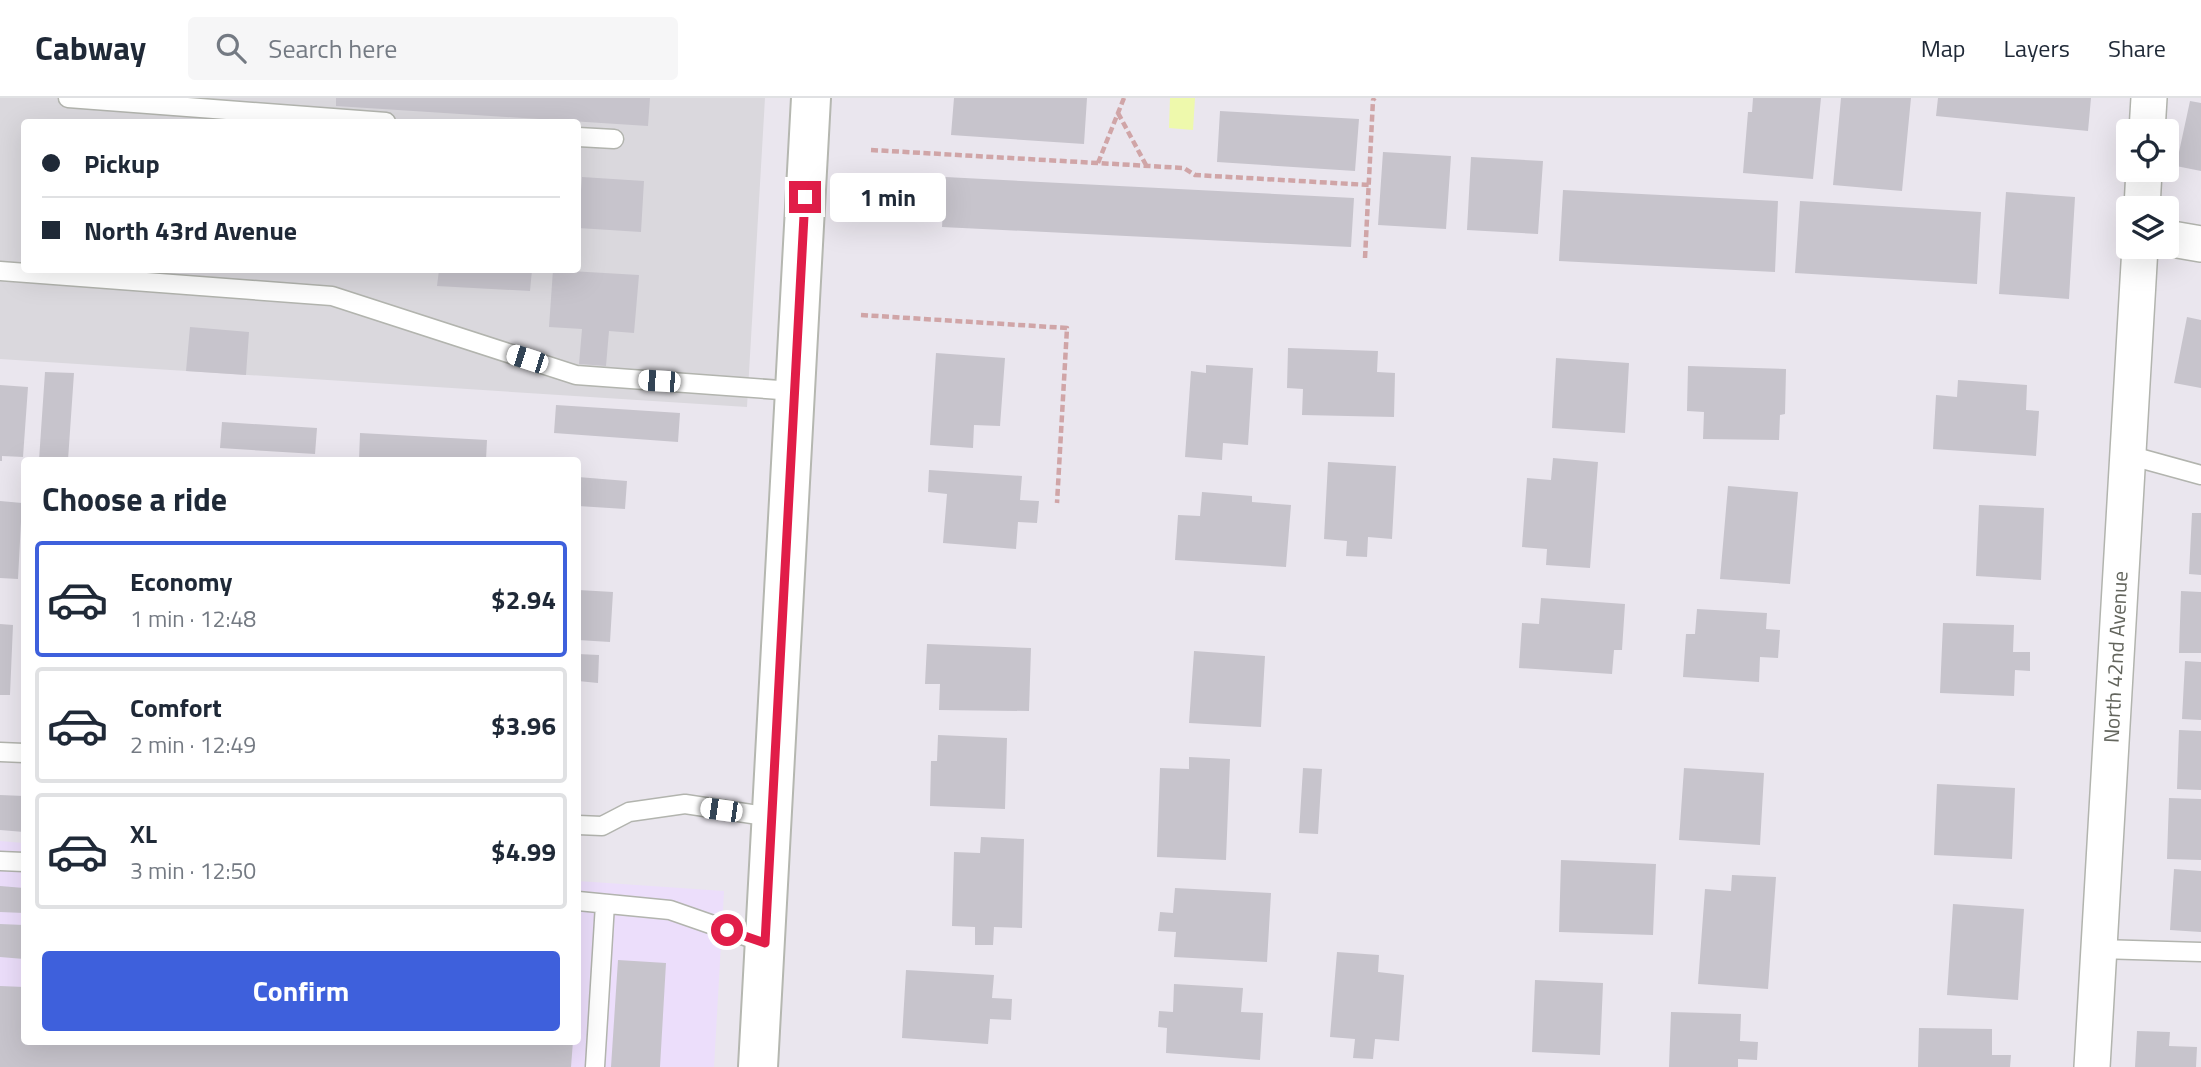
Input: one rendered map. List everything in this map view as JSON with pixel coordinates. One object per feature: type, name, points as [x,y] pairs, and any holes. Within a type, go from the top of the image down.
[{"type":"main road","points":[[758,1067],[811,98]]},
{"type":"street","points":[[2147,119],[2148,98]]},
{"type":"street","points":[[2179,240],[2201,244]]},
{"type":"street","name":"North 42nd Avenue","points":[[2092,1067],[2139,259]]},
{"type":"lane","points":[[68,98],[346,119]]},
{"type":"lane","points":[[581,137],[614,139]]},
{"type":"lane","points":[[0,271],[21,273]]},
{"type":"lane","points":[[27,273],[332,296],[576,374],[794,391]]},
{"type":"lane","points":[[2128,455],[2201,475]]},
{"type":"lane","points":[[0,752],[21,753]]},
{"type":"lane","points":[[581,825],[601,826],[629,812],[685,804],[772,817]]},
{"type":"lane","points":[[0,861],[21,862]]},
{"type":"lane","points":[[581,901],[670,910],[765,943]]},
{"type":"lane","points":[[595,1067],[605,904]]},
{"type":"lane","points":[[2099,949],[2201,952]]},
{"type":"path","points":[[1098,163],[1124,98]]},
{"type":"path","points":[[1365,258],[1375,98]]},
{"type":"path","points":[[1118,113],[1146,166]]},
{"type":"path","points":[[871,150],[1184,168],[1195,175],[1368,185]]},
{"type":"path","points":[[861,315],[1067,328],[1057,503]]},
{"type":"shaded area","points":[[0,98],[765,98],[747,407],[0,359]]},
{"type":"shaded area","points":[[1170,98],[1195,98],[1193,130],[1169,128]]},
{"type":"shaded area","points":[[0,841],[21,843],[21,1045],[581,1045],[581,881],[724,891],[714,1067],[0,1067]]},
{"type":"building","points":[[336,98],[650,98],[648,126],[581,122],[581,119],[539,119],[336,106]]},
{"type":"building","points":[[954,98],[1087,98],[1084,144],[951,135]]},
{"type":"building","points":[[1753,98],[1821,98],[1813,179],[1743,173],[1748,112],[1752,112]]},
{"type":"building","points":[[1841,98],[1911,98],[1902,191],[1833,185]]},
{"type":"building","points":[[1938,98],[2091,98],[2088,131],[1936,116]]},
{"type":"building","points":[[2190,101],[2201,103],[2201,171],[2179,167],[2179,152]]},
{"type":"building","points":[[1220,111],[1359,119],[1355,171],[1217,162]]},
{"type":"building","points":[[1383,152],[1451,156],[1446,229],[1378,225]]},
{"type":"building","points":[[1471,157],[1543,161],[1538,234],[1467,230]]},
{"type":"building","points":[[582,177],[644,181],[641,232],[581,228]]},
{"type":"building","points":[[945,177],[1354,198],[1351,247],[942,227]]},
{"type":"building","points":[[1563,190],[1778,201],[1775,272],[1559,261]]},
{"type":"building","points":[[2006,192],[2075,197],[2069,299],[1999,294]]},
{"type":"building","points":[[1800,201],[1981,212],[1977,284],[1795,273]]},
{"type":"building","points":[[439,273],[532,273],[530,291],[437,286]]},
{"type":"building","points":[[553,273],[639,275],[634,333],[609,331],[606,366],[579,364],[582,329],[549,327]]},
{"type":"building","points":[[2187,317],[2201,320],[2201,388],[2174,383]]},
{"type":"building","points":[[190,327],[249,332],[246,375],[186,371]]},
{"type":"building","points":[[1288,348],[1378,351],[1377,372],[1395,373],[1394,417],[1302,415],[1303,389],[1287,388]]},
{"type":"building","points":[[936,353],[1005,358],[1000,426],[974,425],[973,448],[930,445]]},
{"type":"building","points":[[1556,358],[1629,363],[1625,433],[1552,428]]},
{"type":"building","points":[[1206,365],[1253,368],[1248,445],[1223,443],[1222,460],[1185,457],[1191,371],[1206,373]]},
{"type":"building","points":[[1688,366],[1786,369],[1785,414],[1780,415],[1779,440],[1703,439],[1704,412],[1687,411]]},
{"type":"building","points":[[45,372],[74,373],[68,457],[39,457]]},
{"type":"building","points":[[1958,380],[2027,385],[2026,410],[2039,411],[2036,456],[1933,449],[1936,395],[1957,397]]},
{"type":"building","points":[[0,385],[28,387],[23,457],[2,456],[2,461],[0,461]]},
{"type":"building","points":[[556,405],[680,413],[678,442],[554,433]]},
{"type":"building","points":[[222,422],[317,428],[315,454],[220,448]]},
{"type":"building","points":[[360,433],[487,440],[486,457],[359,457]]},
{"type":"building","points":[[1553,458],[1598,462],[1590,568],[1546,565],[1547,549],[1522,547],[1527,478],[1551,480]]},
{"type":"building","points":[[1328,462],[1396,466],[1392,539],[1368,537],[1367,557],[1346,556],[1347,541],[1324,539]]},
{"type":"building","points":[[929,470],[1022,476],[1020,500],[1039,501],[1037,523],[1018,522],[1016,549],[943,543],[947,494],[928,492]]},
{"type":"building","points":[[581,477],[627,481],[625,509],[581,506]]},
{"type":"building","points":[[1728,486],[1798,492],[1790,584],[1720,579]]},
{"type":"building","points":[[1202,492],[1252,496],[1252,502],[1291,505],[1286,567],[1175,560],[1178,515],[1200,516]]},
{"type":"building","points":[[0,501],[21,503],[18,579],[0,578]]},
{"type":"building","points":[[1979,505],[2044,508],[2041,580],[1976,576]]},
{"type":"building","points":[[2192,513],[2201,513],[2201,575],[2189,574]]},
{"type":"building","points":[[581,590],[613,592],[610,642],[581,640]]},
{"type":"building","points":[[2181,591],[2201,592],[2201,653],[2179,653]]},
{"type":"building","points":[[1541,598],[1625,604],[1622,650],[1614,650],[1612,674],[1519,668],[1522,623],[1539,624]]},
{"type":"building","points":[[1697,609],[1767,613],[1766,629],[1780,630],[1778,658],[1760,657],[1759,682],[1683,677],[1686,634],[1695,634]]},
{"type":"building","points":[[1943,623],[2014,625],[2013,652],[2030,652],[2030,671],[2015,670],[2014,696],[1940,693]]},
{"type":"building","points":[[0,624],[13,625],[10,695],[0,695]]},
{"type":"building","points":[[927,644],[1031,648],[1029,711],[939,710],[940,684],[925,684]]},
{"type":"building","points":[[1194,651],[1265,656],[1261,727],[1189,723]]},
{"type":"building","points":[[581,654],[599,655],[598,683],[581,681]]},
{"type":"building","points":[[2185,661],[2201,662],[2201,720],[2182,719]]},
{"type":"building","points":[[2179,730],[2201,731],[2201,790],[2177,789]]},
{"type":"building","points":[[938,735],[1007,738],[1005,809],[930,806],[931,761],[937,761]]},
{"type":"building","points":[[1189,757],[1230,759],[1226,860],[1157,857],[1160,768],[1189,769]]},
{"type":"building","points":[[1303,768],[1322,769],[1318,834],[1299,833]]},
{"type":"building","points":[[1684,768],[1764,773],[1760,845],[1679,840]]},
{"type":"building","points":[[1937,784],[2015,788],[2012,859],[1934,855]]},
{"type":"building","points":[[0,795],[21,796],[21,832],[0,830]]},
{"type":"building","points":[[2169,798],[2201,799],[2201,860],[2167,859]]},
{"type":"building","points":[[981,837],[1024,839],[1022,928],[994,927],[993,945],[975,945],[975,927],[952,926],[954,852],[980,853]]},
{"type":"building","points":[[1561,860],[1656,864],[1653,935],[1559,932]]},
{"type":"building","points":[[2174,869],[2201,871],[2201,932],[2170,930]]},
{"type":"building","points":[[1732,875],[1776,877],[1768,989],[1698,984],[1705,889],[1731,891]]},
{"type":"building","points":[[0,886],[21,888],[21,913],[0,912]]},
{"type":"building","points":[[1175,888],[1271,893],[1267,962],[1174,957],[1176,932],[1158,931],[1160,912],[1173,913]]},
{"type":"building","points":[[1953,904],[2024,909],[2018,1000],[1947,995]]},
{"type":"building","points":[[0,924],[21,925],[21,959],[0,957]]},
{"type":"building","points":[[1337,952],[1379,955],[1378,972],[1404,975],[1399,1041],[1375,1039],[1373,1059],[1353,1058],[1355,1039],[1330,1037]]},
{"type":"building","points":[[618,960],[666,963],[660,1067],[611,1067]]},
{"type":"building","points":[[906,970],[994,975],[992,998],[1012,999],[1011,1020],[990,1019],[988,1044],[902,1038]]},
{"type":"building","points":[[1535,980],[1603,983],[1600,1055],[1532,1052]]},
{"type":"building","points":[[1174,984],[1243,988],[1241,1012],[1263,1013],[1260,1060],[1166,1053],[1167,1028],[1158,1027],[1159,1011],[1173,1012]]},
{"type":"building","points":[[0,986],[21,987],[21,1045],[573,1045],[571,1067],[0,1067]]},
{"type":"building","points":[[1671,1012],[1741,1014],[1740,1041],[1758,1042],[1757,1060],[1738,1059],[1738,1067],[1669,1067]]},
{"type":"building","points":[[1919,1028],[1992,1029],[1992,1055],[2011,1055],[2010,1067],[1918,1067]]},
{"type":"building","points":[[2137,1031],[2170,1032],[2169,1046],[2197,1047],[2196,1067],[2135,1067]]},
{"type":"route","points":[[727,930],[765,943],[805,197]]}]
